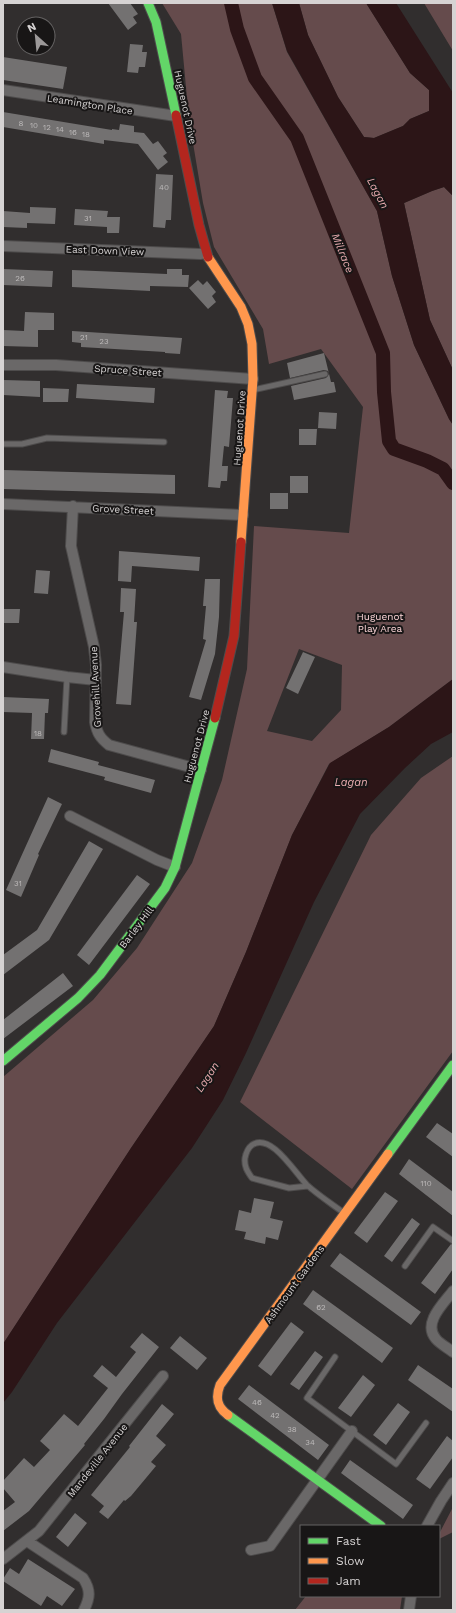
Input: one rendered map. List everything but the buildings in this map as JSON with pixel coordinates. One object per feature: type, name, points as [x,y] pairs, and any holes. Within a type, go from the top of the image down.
[{"type":"street","name":"Huguenot Drive","points":[[148,3],[156,22],[206,253],[211,263],[235,296],[248,323],[252,337],[253,379],[234,636],[230,663],[175,867]]},
{"type":"street","name":"Leamington Place","points":[[3,90],[176,116]]},
{"type":"street","name":"East Down View","points":[[3,246],[200,254],[206,253]]},
{"type":"street","name":"Spruce Street","points":[[3,365],[56,365],[253,379]]},
{"type":"street","name":"Grove Street","points":[[3,504],[73,506],[243,515]]},
{"type":"street","name":"Grovehill Avenue","points":[[73,506],[72,546],[94,647],[96,680],[96,730],[101,739],[109,745],[202,770]]},
{"type":"street","points":[[3,668],[96,680]]},
{"type":"street","points":[[70,816],[157,860],[175,867]]},
{"type":"street","name":"Barley Hill","points":[[3,1061],[78,998],[100,975],[165,888],[175,867]]},
{"type":"street","name":"Ashmount Gardens","points":[[380,1525],[225,1413],[216,1401],[216,1394],[220,1385],[453,1065]]},
{"type":"street","points":[[453,1291],[433,1318],[431,1325],[432,1333],[436,1339],[453,1352]]},
{"type":"street","name":"Mandeville Avenue","points":[[3,1559],[38,1531],[67,1497],[163,1376]]},
{"type":"street","points":[[251,1550],[270,1546],[352,1432]]},
{"type":"street","points":[[428,1525],[441,1501],[453,1484]]},
{"type":"street","points":[[27,1541],[83,1578],[87,1585],[90,1597],[84,1610]]},
{"type":"street","points":[[409,1610],[410,1597]]},
{"type":"lane","points":[[252,390],[325,374]]},
{"type":"lane","points":[[3,444],[22,444],[46,438],[164,442]]},
{"type":"lane","points":[[64,732],[67,677]]},
{"type":"lane","points":[[308,1186],[289,1188],[252,1178],[245,1166],[245,1156],[249,1148],[254,1144],[262,1142],[268,1143],[276,1149],[308,1186],[345,1213]]},
{"type":"lane","points":[[405,1266],[433,1227],[453,1241]]},
{"type":"lane","points":[[335,1357],[307,1398],[396,1464],[426,1423]]},
{"type":"green space","name":"Huguenot Play Area","points":[[162,3],[272,3],[287,52],[377,211],[392,276],[414,345],[453,425],[453,679],[389,727],[329,764],[292,835],[246,952],[214,1026],[131,1148],[3,1344],[3,1077],[93,1000],[137,948],[192,863],[222,780],[247,669],[254,526],[349,533],[363,407],[321,349],[269,364],[263,329],[214,247],[203,203],[189,119],[181,34]],"holes":[[[299,649],[342,665],[341,710],[312,741],[267,731]]]},
{"type":"green space","points":[[299,3],[366,3],[410,73],[429,90],[429,111],[410,119],[403,126],[374,138],[364,137],[338,97],[308,35]]},
{"type":"green space","points":[[424,3],[453,3],[453,51]]},
{"type":"green space","points":[[444,187],[453,196],[453,370],[430,320],[404,203]]},
{"type":"green space","points":[[453,756],[453,1051],[352,1189],[240,1102],[371,835],[421,778]]},
{"type":"green space","points":[[453,1507],[453,1532],[440,1538],[440,1532]]},
{"type":"green space","points":[[305,1597],[402,1597],[400,1610],[295,1610]]},
{"type":"water","name":"Lagan","points":[[272,3],[299,3],[308,35],[338,97],[364,137],[374,138],[403,126],[410,119],[429,111],[429,90],[410,73],[366,3],[396,3],[453,93],[453,196],[444,187],[404,203],[430,320],[453,370],[453,425],[414,345],[392,276],[377,211],[287,51]]},
{"type":"water","name":"Lagan","points":[[453,679],[453,732],[431,744],[360,814],[314,902],[246,1053],[223,1100],[192,1148],[57,1323],[12,1392],[3,1403],[3,1344],[131,1148],[214,1026],[246,952],[292,835],[330,763],[389,727]]},
{"type":"waterway","name":"Millrace","points":[[231,3],[237,29],[255,78],[297,138],[383,353],[384,392],[389,441],[394,449],[427,461],[443,469],[453,483]]},
{"type":"traffic: fast","points":[[148,3],[156,22],[176,115]]},
{"type":"traffic: fast","points":[[3,1061],[78,998],[100,975],[165,888],[175,867],[215,718]]},
{"type":"traffic: fast","points":[[388,1154],[453,1065]]},
{"type":"traffic: fast","points":[[228,1415],[380,1525]]},
{"type":"traffic: slow","points":[[208,257],[241,307],[248,324],[252,344],[253,379],[241,542]]},
{"type":"traffic: slow","points":[[228,1415],[221,1409],[218,1402],[217,1398],[220,1385],[388,1154]]},
{"type":"traffic: jam","points":[[176,115],[199,225],[208,257]]},
{"type":"traffic: jam","points":[[215,718],[234,636],[241,542]]}]
